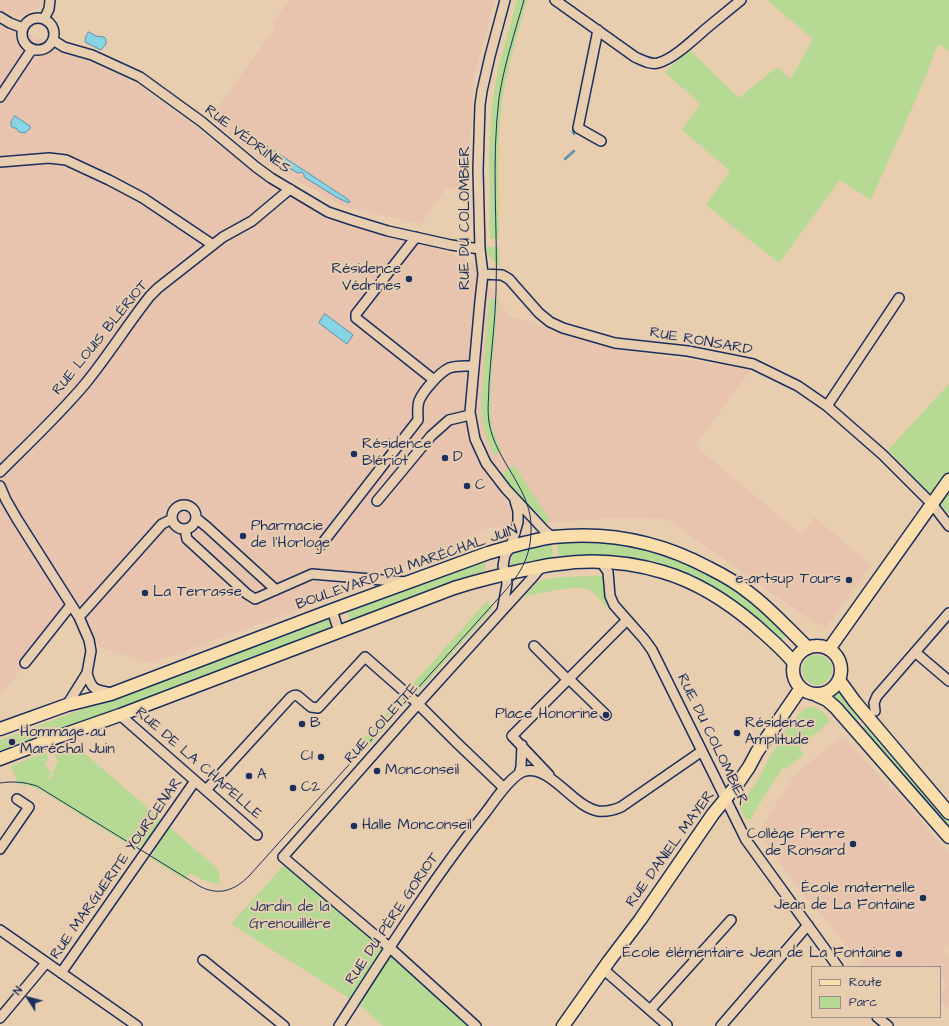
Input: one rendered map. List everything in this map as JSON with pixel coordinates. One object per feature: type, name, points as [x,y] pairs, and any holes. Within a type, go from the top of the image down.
[{"type":"main road","points":[[829,649],[949,480]]},
{"type":"main road","name":"BOULEVARD DU MARÉCHAL JUIN","points":[[0,729],[67,705],[111,694],[332,610],[488,553],[511,546],[552,537],[591,536],[618,538],[655,545],[693,559],[747,590],[767,607],[808,648]]},
{"type":"main road","points":[[0,759],[454,588],[488,578],[558,564],[601,562],[632,565],[663,572],[685,580],[701,587],[742,614],[788,655],[794,663]]},
{"type":"main road","points":[[815,646],[829,649],[839,659],[841,666],[839,680],[835,686],[830,691],[823,694],[808,692],[801,688],[796,683],[793,669],[794,663],[798,657],[808,648],[815,646]]},
{"type":"main road","points":[[839,680],[855,702],[949,814]]},
{"type":"main road","name":"RUE DANIEL MAYER","points":[[563,1026],[640,920],[714,814],[750,767],[757,752],[801,688]]},
{"type":"main road","points":[[816,694],[827,700],[836,708],[949,837]]},
{"type":"street","points":[[44,20],[49,9],[50,0]]},
{"type":"street","name":"RUE DU COLOMBIER","points":[[505,0],[490,56],[480,105],[478,170],[480,249],[483,274],[470,415],[475,439],[486,463],[514,498],[552,537]]},
{"type":"street","points":[[555,0],[635,57],[647,63],[658,64],[678,52],[741,0]]},
{"type":"street","points":[[0,17],[23,28]]},
{"type":"street","points":[[40,18],[44,20],[49,22],[54,30],[53,40],[47,48],[42,50],[32,49],[24,43],[22,38],[23,28],[34,19],[40,18]]},
{"type":"street","points":[[598,30],[578,128],[601,141]]},
{"type":"street","name":"RUE VÉDRINES","points":[[53,40],[64,46],[92,55],[140,77],[202,122],[256,168],[328,212],[388,231],[451,246],[480,249]]},
{"type":"street","points":[[0,97],[32,49]]},
{"type":"street","points":[[0,162],[49,158],[66,160],[143,198],[212,245]]},
{"type":"street","name":"RUE LOUIS BLÉRIOT","points":[[0,472],[47,426],[84,385],[107,356],[150,296],[158,288],[212,245],[228,234],[252,221],[290,189]]},
{"type":"street","points":[[416,237],[356,314],[356,318],[434,380]]},
{"type":"street","name":"RUE RONSARD","points":[[483,274],[502,275],[509,279],[539,313],[550,322],[562,328],[615,343],[688,351],[753,364],[798,386],[827,406],[883,455],[932,504],[949,526]]},
{"type":"street","points":[[827,406],[899,298]]},
{"type":"street","points":[[321,545],[418,420],[420,400],[434,380],[449,368],[456,366],[474,366]]},
{"type":"street","points":[[377,501],[432,436],[450,420],[470,415]]},
{"type":"street","points":[[0,486],[10,506],[70,605],[79,617],[89,640],[91,651],[87,673],[67,705]]},
{"type":"street","name":"RUE DU COLOMBIER","points":[[506,574],[502,566],[505,555],[511,546],[518,522],[518,510],[514,498]]},
{"type":"street","points":[[183,505],[194,510],[196,518],[190,528],[185,529],[176,526],[172,519],[172,515],[176,508],[183,505]]},
{"type":"street","points":[[196,518],[207,526],[276,590]]},
{"type":"street","points":[[79,617],[162,524],[172,519]]},
{"type":"street","points":[[185,529],[187,539],[247,594],[255,599],[312,574],[408,583]]},
{"type":"street","name":"RUE DU COLOMBIER","points":[[601,562],[608,572],[610,596],[614,605],[652,650],[746,840],[837,966]]},
{"type":"street","name":"RUE COLETTE","points":[[389,947],[283,857],[418,704],[533,578],[542,566]]},
{"type":"street","points":[[502,611],[507,584],[506,574]]},
{"type":"street","points":[[25,663],[70,605]]},
{"type":"street","points":[[332,610],[339,632]]},
{"type":"street","points":[[875,711],[874,703],[877,696],[949,614]]},
{"type":"street","points":[[553,780],[512,736],[627,620]]},
{"type":"street","points":[[534,646],[606,715]]},
{"type":"street","points":[[915,652],[949,681]]},
{"type":"street","points":[[206,790],[293,695],[298,696],[311,707],[320,707],[365,657],[418,704],[504,788]]},
{"type":"street","points":[[87,673],[93,687],[111,694]]},
{"type":"street","name":"RUE DE LA CHAPELLE","points":[[120,715],[257,835]]},
{"type":"street","points":[[522,745],[521,767],[519,774],[532,771],[541,773],[553,780],[585,806],[598,811],[622,807],[702,751]]},
{"type":"street","name":"RUE DU PÈRE GORIOT","points":[[339,1026],[389,947],[462,841],[504,788],[519,774]]},
{"type":"street","name":"RUE MARGUERITE YOURCENAR","points":[[61,973],[195,781]]},
{"type":"street","points":[[0,849],[29,807],[17,799]]},
{"type":"street","points":[[650,1010],[731,920]]},
{"type":"street","points":[[721,1026],[808,925]]},
{"type":"street","points":[[0,930],[137,1026]]},
{"type":"street","points":[[389,947],[476,1026]]},
{"type":"street","points":[[203,960],[284,1026]]},
{"type":"street","points":[[0,1018],[46,963]]},
{"type":"street","points":[[604,969],[667,1025],[666,1026]]},
{"type":"street","points":[[878,1018],[888,1026]]},
{"type":"shaded area","points":[[0,0],[43,0],[42,5],[19,17],[0,11]]},
{"type":"shaded area","points":[[289,0],[495,0],[474,77],[468,186],[446,188],[421,224],[345,207],[258,159],[210,119],[275,28],[272,25]]},
{"type":"shaded area","points":[[0,20],[142,86],[239,160],[327,219],[434,247],[475,263],[509,316],[625,351],[751,369],[695,446],[802,535],[814,517],[871,565],[826,627],[809,619],[667,519],[610,518],[488,528],[351,590],[151,663],[100,647],[69,610],[0,696]]},
{"type":"shaded area","name":"Collège Pierre de Ronsard","points":[[844,738],[892,790],[894,789],[949,854],[949,944],[942,949],[949,959],[949,1008],[941,1003],[941,993],[947,985],[941,980],[941,966],[927,966],[924,963],[920,966],[862,966],[809,899],[807,900],[760,836],[760,830],[794,776],[834,742]]},
{"type":"green space","points":[[517,0],[527,0],[509,65],[500,121],[498,154],[499,239],[490,239],[489,158],[492,106],[498,70]]},
{"type":"green space","points":[[767,0],[949,0],[949,51],[938,44],[924,81],[871,200],[840,180],[779,263],[706,205],[730,171],[682,130],[700,104],[665,72],[690,50],[739,98],[777,67],[791,79],[813,39]]},
{"type":"green space","points":[[485,247],[499,247],[500,266],[491,258]]},
{"type":"green space","points":[[489,299],[498,299],[491,387],[491,408],[492,426],[502,451],[494,455],[484,431],[481,404]]},
{"type":"green space","points":[[949,384],[949,514],[888,450]]},
{"type":"green space","points":[[514,465],[550,520],[543,525],[502,476],[504,472]]},
{"type":"green space","points":[[579,539],[610,541],[641,547],[663,553],[697,567],[729,584],[763,611],[787,635],[781,641],[679,573],[559,560],[557,543]]},
{"type":"green space","points":[[552,543],[553,560],[512,568],[511,559],[516,550]]},
{"type":"green space","points":[[487,559],[483,575],[351,623],[347,611]]},
{"type":"green space","points":[[603,576],[607,608],[594,593],[584,588],[567,588],[524,597],[537,583],[547,579]]},
{"type":"green space","points":[[487,601],[493,608],[417,693],[410,687]]},
{"type":"green space","points":[[330,617],[335,629],[0,753],[0,740]]},
{"type":"green space","points":[[817,655],[823,656],[831,664],[831,676],[823,684],[817,685],[811,684],[803,676],[802,670],[803,664],[811,656]]},
{"type":"green space","points":[[839,689],[861,717],[856,722],[830,695]]},
{"type":"green space","points":[[400,698],[406,704],[366,750],[359,744]]},
{"type":"green space","points":[[808,707],[819,709],[830,721],[799,748],[804,754],[786,769],[783,767],[753,814],[754,815],[751,820],[745,818],[739,806],[759,778],[786,730],[800,713]]},
{"type":"green space","points":[[867,724],[949,820],[949,829],[861,728]]},
{"type":"green space","points":[[73,743],[219,870],[220,884],[208,882],[190,873],[185,880],[150,858],[155,851],[143,843],[137,850],[42,791],[30,786],[18,784],[11,766],[46,752],[48,759],[45,765],[51,772],[48,778],[50,779],[58,761],[52,750]]},
{"type":"green space","name":"Jardin de la Grenouillère","points":[[283,866],[286,868],[288,866],[381,945],[471,1026],[383,1026],[360,1005],[231,924]]},
{"type":"water","points":[[89,32],[106,39],[106,44],[101,50],[85,42],[86,36]]},
{"type":"water","points":[[15,116],[30,126],[30,129],[25,133],[19,132],[16,128],[13,128],[11,122]]},
{"type":"water","points":[[264,144],[350,202],[349,203],[338,198],[304,177],[304,174],[301,172],[298,173],[260,151]]},
{"type":"water","points":[[325,314],[353,335],[347,344],[319,323]]},
{"type":"waterway","points":[[574,128],[574,134]]},
{"type":"waterway","points":[[565,159],[574,151]]},
{"type":"tram line","points":[[0,783],[18,782],[37,786],[201,887],[215,891],[233,888],[249,876],[515,579],[528,553],[531,532],[530,517],[527,503],[521,489],[499,450],[493,436],[489,422],[488,407],[496,293],[495,146],[499,98],[510,49],[524,0]]},
{"type":"place","name":"Résidence Védrines","points":[[409,279]]},
{"type":"place","name":"Résidence Blériot","points":[[354,454]]},
{"type":"place","name":"D","points":[[445,458]]},
{"type":"place","name":"C","points":[[467,486]]},
{"type":"place","name":"Pharmacie de l'Horloge","points":[[243,536]]},
{"type":"place","name":"e-artsup Tours","points":[[849,580]]},
{"type":"place","name":"La Terrasse","points":[[145,593]]},
{"type":"place","name":"Place Honorine","points":[[606,715]]},
{"type":"place","name":"B","points":[[302,724]]},
{"type":"place","name":"Résidence Amplitude","points":[[737,733]]},
{"type":"place","name":"Hommage au Maréchal Juin","points":[[12,742]]},
{"type":"place","name":"C1","points":[[321,757]]},
{"type":"place","name":"Monconseil","points":[[377,771]]},
{"type":"place","name":"A","points":[[249,776]]},
{"type":"place","name":"C2","points":[[293,788]]},
{"type":"place","name":"Halle Monconseil","points":[[354,826]]},
{"type":"place","name":"Collège Pierre de Ronsard","points":[[853,844]]},
{"type":"place","name":"École maternelle Jean de La Fontaine","points":[[923,898]]},
{"type":"place","name":"École élémentaire Jean de La Fontaine","points":[[899,954]]}]
